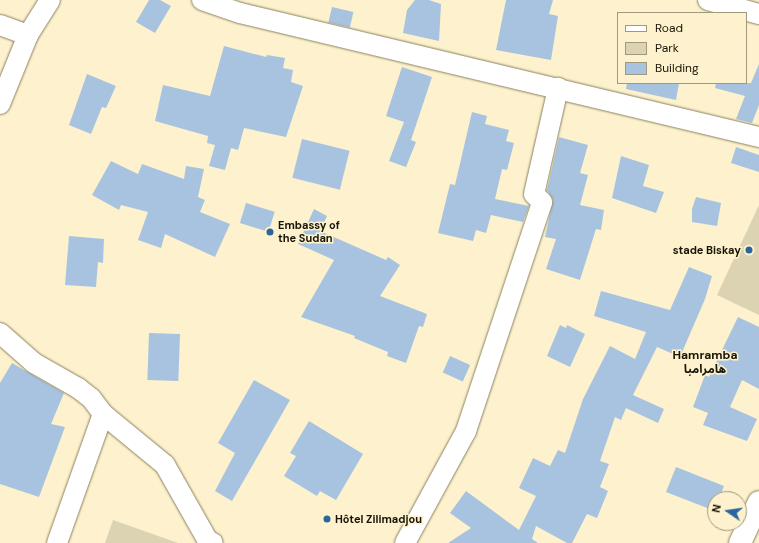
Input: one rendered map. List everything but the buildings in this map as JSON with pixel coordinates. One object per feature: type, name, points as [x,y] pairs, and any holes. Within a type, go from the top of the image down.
[{"type":"street","points":[[0,104],[28,35],[50,0]]},
{"type":"street","points":[[202,0],[240,13],[759,137]]},
{"type":"street","points":[[708,0],[759,14]]},
{"type":"street","points":[[0,25],[28,35]]},
{"type":"street","points":[[405,543],[466,431],[542,202],[534,194],[558,88]]},
{"type":"street","points":[[0,333],[34,364],[78,388],[91,398],[103,414],[165,465],[208,541],[213,543]]},
{"type":"street","points":[[57,543],[103,414]]},
{"type":"street","points":[[740,543],[759,502]]},
{"type":"green space","name":"stade Biskay","points":[[759,205],[759,315],[717,295]]},
{"type":"green space","points":[[113,520],[178,543],[105,543]]},
{"type":"place","name":"Embassy of the Sudan","points":[[270,232]]},
{"type":"place","name":"stade Biskay","points":[[749,250]]},
{"type":"place","name":"Hôtel Zilimadjou","points":[[327,519]]},
{"type":"district","name":"Hamramba هامرامبا","points":[[705,363]]}]
